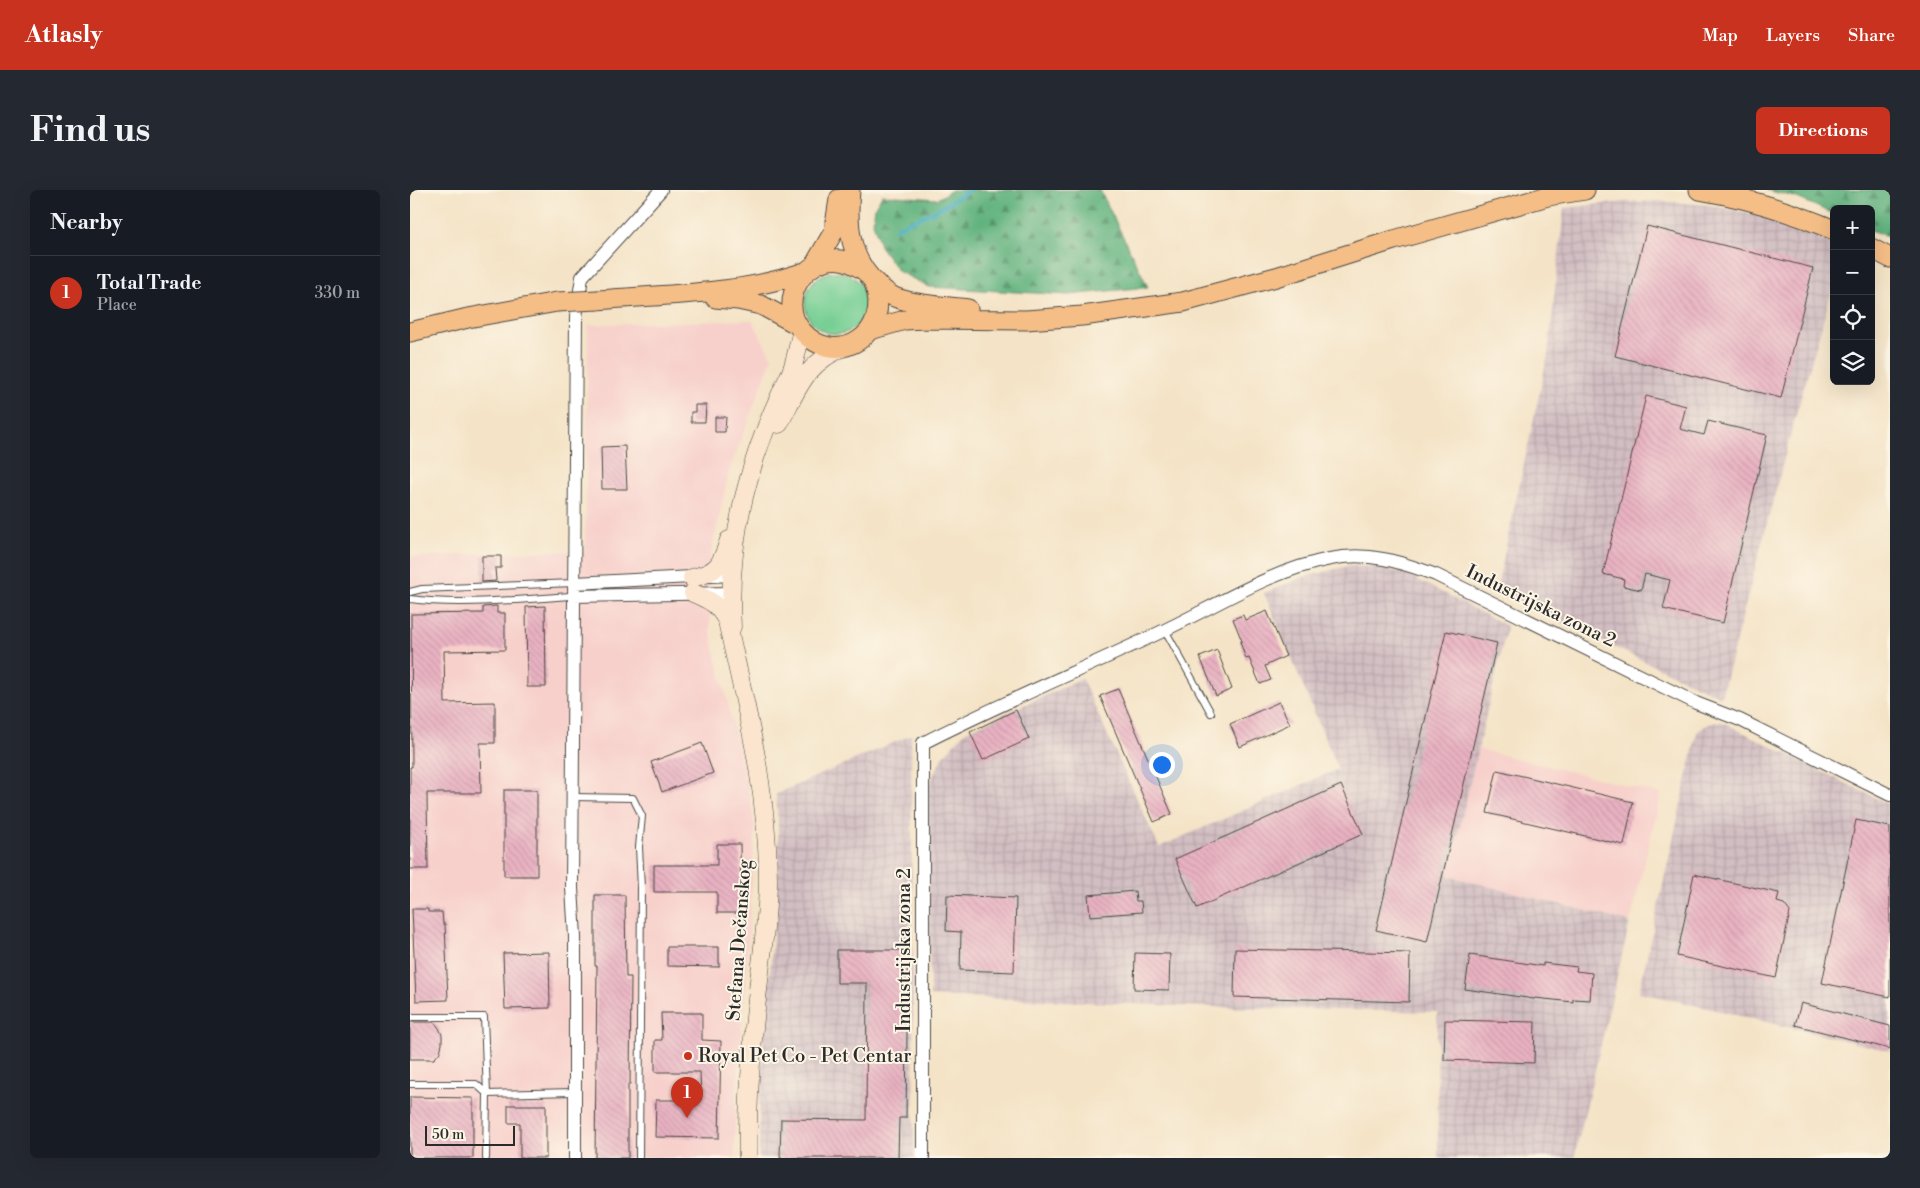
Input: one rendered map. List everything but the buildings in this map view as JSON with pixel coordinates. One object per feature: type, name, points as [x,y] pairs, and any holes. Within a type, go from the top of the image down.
[{"type":"main road","points":[[738,667],[732,629],[730,593],[737,532],[745,495],[765,430],[791,370],[800,328],[793,314],[792,303],[796,286],[834,232],[840,190]]},
{"type":"main road","points":[[751,475],[793,396],[809,372],[828,354],[861,339],[870,330],[877,318],[879,306],[878,293],[854,250],[850,235],[848,216],[850,190]]},
{"type":"main road","points":[[870,330],[897,321],[924,319],[1026,320],[1082,316],[1183,302],[1276,277],[1394,240],[1548,196],[1585,190]]},
{"type":"main road","points":[[1699,190],[1729,195],[1771,206],[1830,228]]},
{"type":"main road","points":[[1875,250],[1890,258]]},
{"type":"main road","points":[[410,332],[468,318],[557,302],[672,295],[751,286],[777,281],[827,260],[841,260],[854,263],[888,294],[899,299],[1052,317]]},
{"type":"main road","points":[[672,295],[738,300],[761,305],[800,328],[812,340],[824,345],[837,347],[850,345]]},
{"type":"main road","points":[[738,667],[727,621],[720,608],[693,586],[716,568],[722,560],[745,495]]},
{"type":"main road","name":"Stefana Dečanskog","points":[[738,667],[765,812],[768,880],[765,930],[750,1066],[748,1158]]},
{"type":"street","points":[[575,1158],[573,596],[575,583],[576,317],[582,277],[661,190]]},
{"type":"street","name":"Industrijska zona 2","points":[[923,1158],[923,743],[993,708],[1165,630],[1253,586],[1301,566],[1331,558],[1365,556],[1400,562],[1436,575],[1696,704],[1740,720],[1890,795]]},
{"type":"street","points":[[573,596],[693,586],[732,575]]},
{"type":"street","points":[[575,583],[693,586],[730,593]]},
{"type":"lane","points":[[410,592],[422,589],[503,584],[542,585],[575,583]]},
{"type":"lane","points":[[410,599],[425,601],[494,601],[573,596]]},
{"type":"lane","points":[[1165,630],[1211,713]]},
{"type":"lane","points":[[573,797],[633,798],[642,816],[639,847],[642,888],[639,1158]]},
{"type":"lane","points":[[410,1017],[484,1017],[487,1094],[486,1158]]},
{"type":"lane","points":[[410,1084],[476,1084],[487,1094],[574,1092]]},
{"type":"shaded area","points":[[1661,201],[1708,205],[1746,212],[1786,224],[1830,242],[1830,298],[1793,425],[1721,697],[1496,592],[1548,354],[1564,208],[1622,202]]},
{"type":"shaded area","points":[[752,320],[772,358],[729,472],[710,558],[710,630],[747,782],[755,825],[749,935],[735,1109],[735,1158],[410,1158],[410,557],[557,551],[585,552],[588,325]]},
{"type":"shaded area","points":[[1348,566],[1380,567],[1407,574],[1507,626],[1448,876],[1630,922],[1574,1158],[1438,1158],[1437,1012],[1209,1007],[930,996],[928,787],[943,756],[966,731],[1082,679],[1159,847],[1338,769],[1264,593],[1303,577]]},
{"type":"shaded area","points":[[1720,721],[1890,805],[1890,1051],[1639,992],[1697,732],[1708,724]]},
{"type":"shaded area","points":[[911,735],[914,1158],[759,1158],[760,1078],[778,886],[776,794]]},
{"type":"shaded area","points":[[1478,749],[1661,794],[1630,922],[1448,876]]},
{"type":"green space","points":[[952,190],[1100,190],[1148,287],[1069,295],[929,287],[898,271],[880,246],[873,222],[875,207],[882,195],[937,199]]},
{"type":"green space","points":[[1766,190],[1890,190],[1890,238],[1875,232],[1875,205],[1830,205],[1830,212],[1795,197]]},
{"type":"green space","points":[[830,272],[842,272],[858,281],[865,291],[867,303],[865,315],[858,325],[842,334],[830,334],[819,329],[810,320],[805,309],[805,297],[810,286],[819,277]]},
{"type":"waterway","points":[[896,228],[937,210],[970,190]]},
{"type":"place","name":"Royal Pet Co - Pet Centar","points":[[688,1056]]},
{"type":"place","name":"Total Trade","points":[[687,1118]]}]
